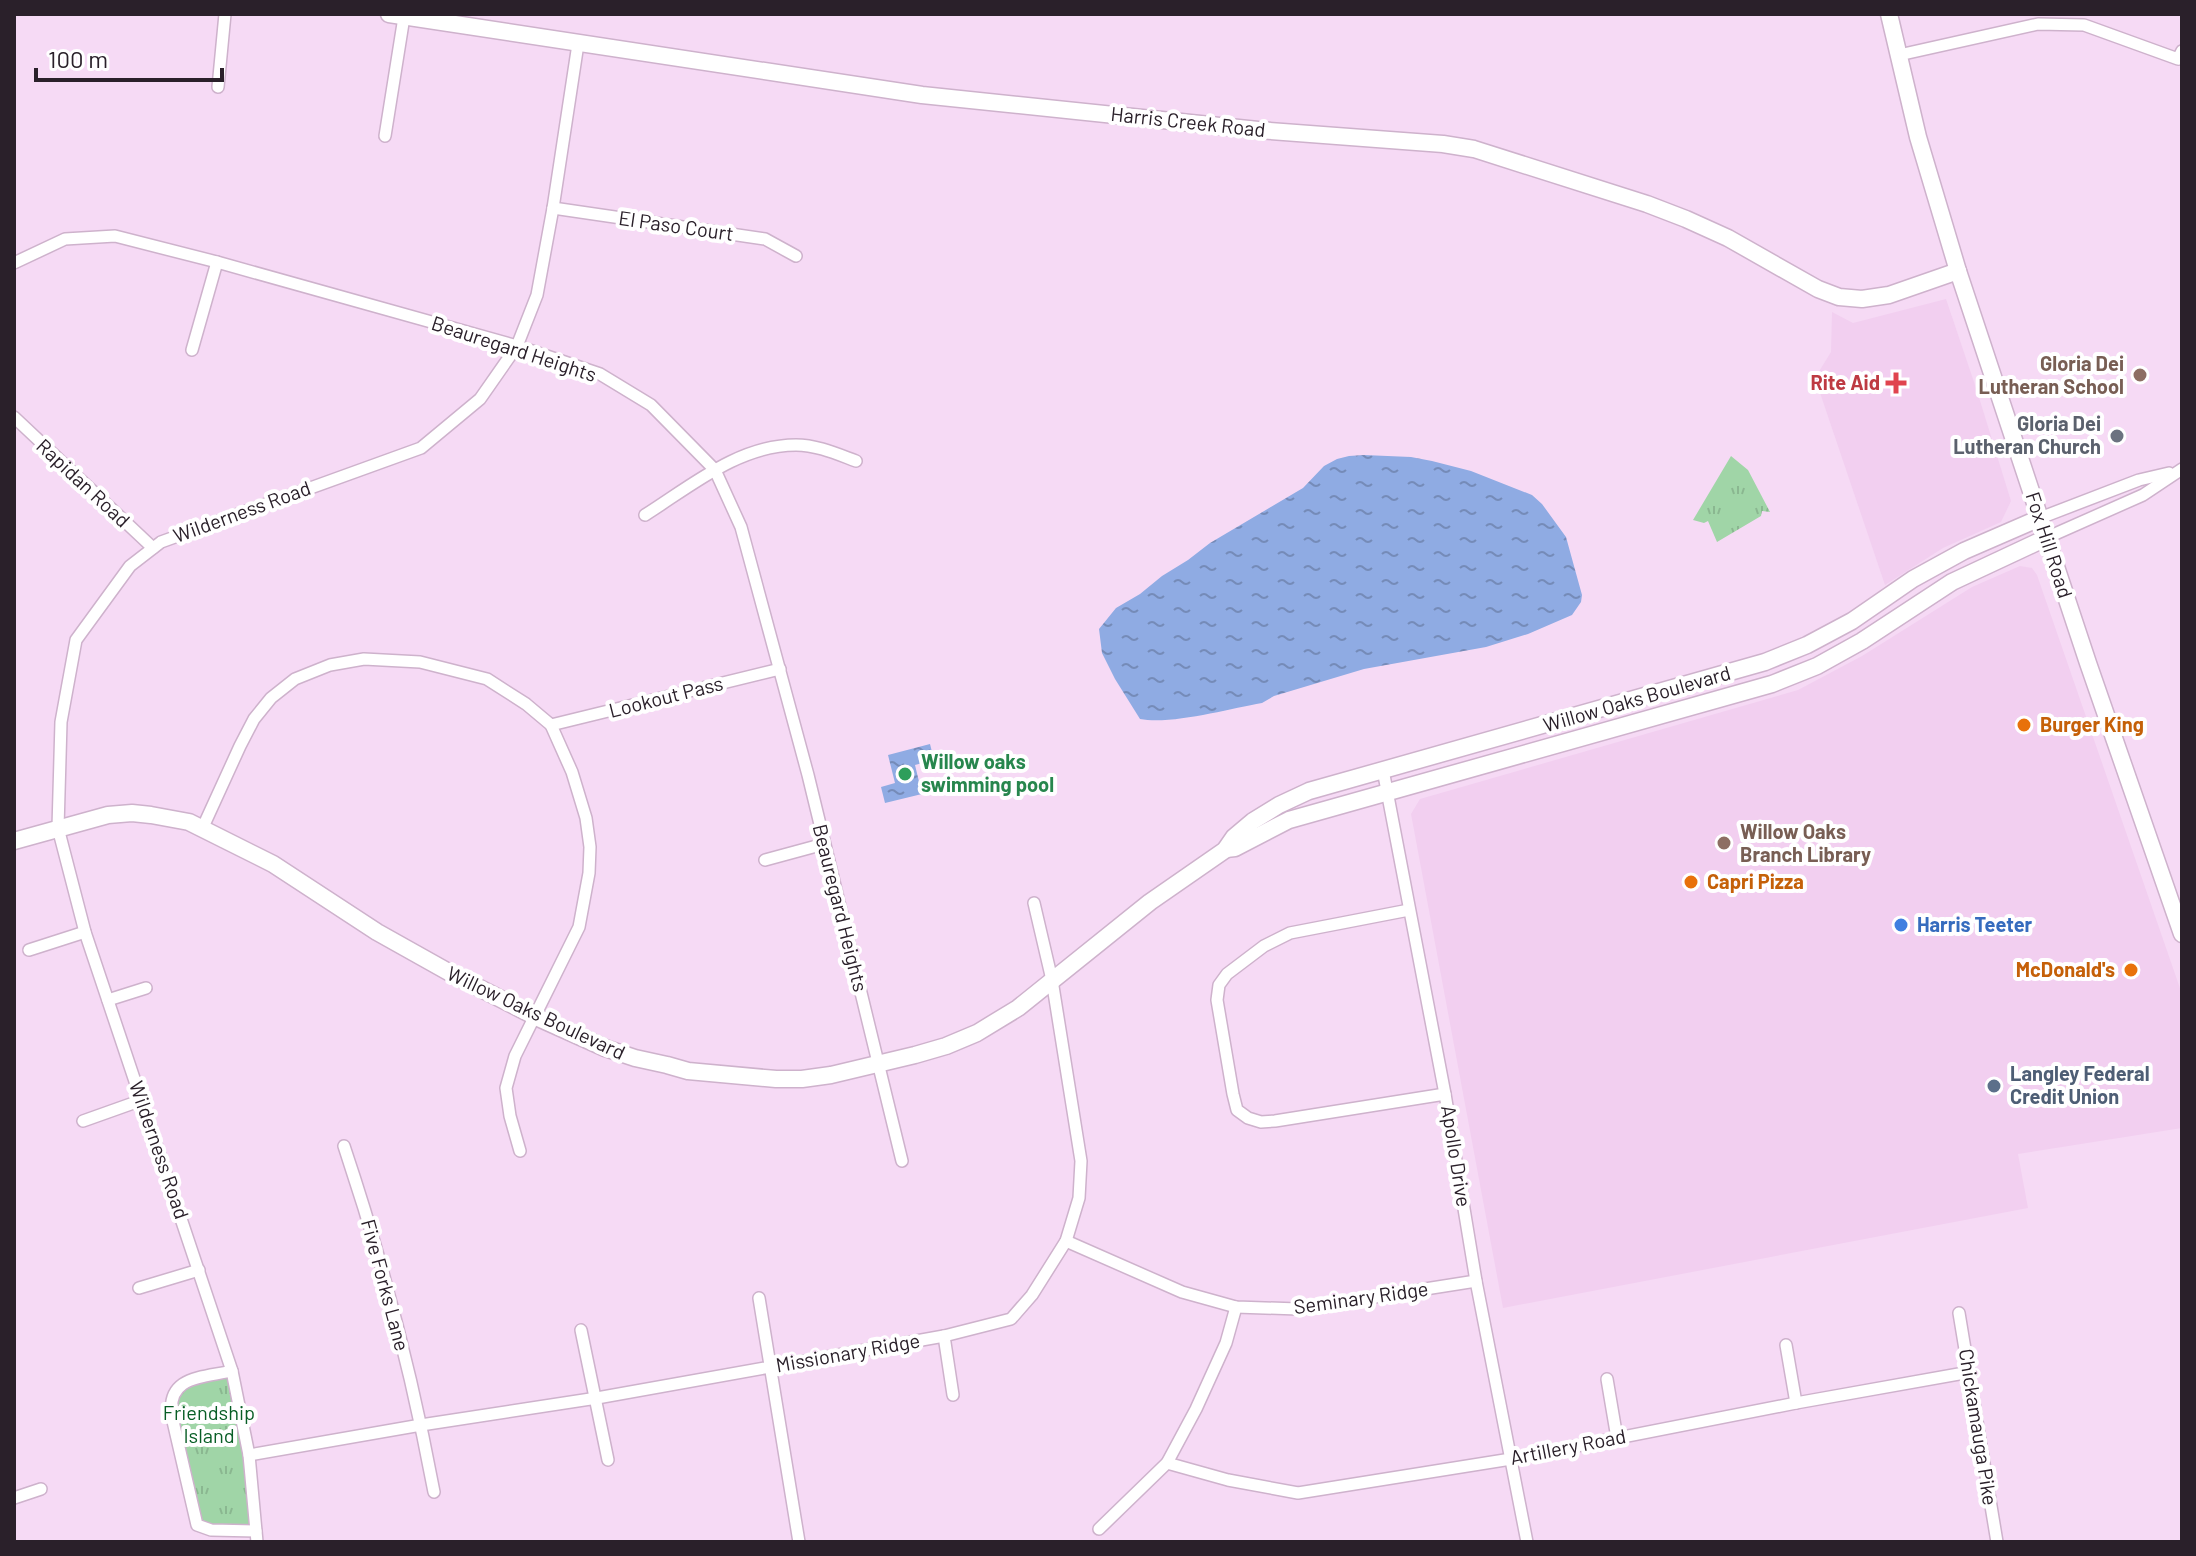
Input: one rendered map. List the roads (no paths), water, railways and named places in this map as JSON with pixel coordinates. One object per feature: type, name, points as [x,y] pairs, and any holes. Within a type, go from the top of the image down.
[{"type":"street","points":[[218,87],[225,14]]},
{"type":"street","name":"Fox Hill Road","points":[[1889,14],[1918,137],[1958,271],[2182,934]]},
{"type":"street","points":[[385,136],[396,15]]},
{"type":"street","name":"Harris Creek Road","points":[[396,15],[922,95],[1474,149],[1647,204],[1728,238],[1818,289],[1849,299],[1889,295],[1958,271]]},
{"type":"street","points":[[1899,55],[2038,24],[2084,19],[2178,59],[2182,51]]},
{"type":"street","name":"Wilderness Road","points":[[232,1371],[179,1386],[170,1403],[172,1417],[197,1525],[256,1536],[249,1455],[232,1371],[85,932],[58,828],[61,722],[76,640],[130,566],[161,542],[421,448],[480,399],[517,346],[537,295],[578,44]]},
{"type":"street","name":"El Paso Court","points":[[553,208],[765,239],[796,256]]},
{"type":"street","name":"Beauregard Heights","points":[[14,263],[65,239],[115,236],[517,346],[600,374],[651,405],[715,470],[741,527],[780,669],[902,1161]]},
{"type":"street","points":[[192,350],[217,262]]},
{"type":"street","name":"Rapidan Road","points":[[14,417],[153,548]]},
{"type":"street","points":[[645,515],[715,470],[757,450],[797,444],[825,449],[856,461]]},
{"type":"street","points":[[2040,518],[2139,480],[2181,472]]},
{"type":"street","points":[[2046,538],[2143,495],[2181,472]]},
{"type":"street","name":"Willow Oaks Boulevard","points":[[14,841],[108,815],[132,813],[170,817],[203,827],[273,864],[377,932],[452,974],[605,1048],[688,1071],[776,1079],[831,1075],[946,1046],[977,1033],[1018,1008],[1150,902],[1225,850],[1234,837],[1253,821],[1309,791],[1765,662],[1807,645],[1852,621],[1913,579],[1964,551],[2040,518]]},
{"type":"street","name":"Willow Oaks Boulevard","points":[[1225,850],[1235,848],[1289,820],[1772,684],[1817,666],[1862,641],[1952,582],[2046,538]]},
{"type":"street","points":[[203,827],[254,719],[271,698],[295,679],[330,665],[364,659],[420,662],[487,679],[526,704],[551,725],[572,772],[586,818],[590,847],[589,873],[579,927],[515,1056],[506,1088],[520,1151]]},
{"type":"street","name":"Lookout Pass","points":[[551,725],[780,669]]},
{"type":"street","name":"Apollo Drive","points":[[1383,770],[1527,1542]]},
{"type":"street","points":[[765,860],[824,844]]},
{"type":"street","name":"Missionary Ridge","points":[[249,1455],[597,1398],[944,1336],[1011,1319],[1032,1295],[1066,1241],[1079,1198],[1081,1161],[1052,980],[1034,903]]},
{"type":"street","points":[[1409,910],[1290,933],[1264,946],[1227,974],[1219,985],[1217,1000],[1233,1094],[1237,1110],[1261,1122],[1311,1117],[1445,1094]]},
{"type":"street","points":[[29,950],[85,932]]},
{"type":"street","points":[[108,1000],[146,988]]},
{"type":"street","points":[[83,1121],[142,1100]]},
{"type":"street","name":"Five Forks Lane","points":[[344,1146],[371,1228],[421,1425],[434,1492]]},
{"type":"street","name":"Seminary Ridge","points":[[1066,1241],[1182,1292],[1236,1307],[1298,1309],[1476,1281]]},
{"type":"street","points":[[139,1288],[199,1270]]},
{"type":"street","points":[[759,1298],[799,1542]]},
{"type":"street","points":[[1099,1529],[1167,1463],[1226,1343],[1236,1307]]},
{"type":"street","name":"Chickamauga Pike","points":[[1959,1313],[1993,1541]]},
{"type":"street","points":[[581,1330],[608,1460]]},
{"type":"street","points":[[944,1336],[953,1395]]},
{"type":"street","points":[[1786,1345],[1796,1403]]},
{"type":"street","name":"Artillery Road","points":[[1167,1463],[1228,1480],[1298,1493],[1511,1459],[1970,1372]]},
{"type":"street","points":[[1607,1379],[1617,1438]]},
{"type":"street","points":[[14,1498],[41,1489]]},
{"type":"water","points":[[1364,455],[1432,461],[1471,471],[1532,495],[1566,537],[1582,595],[1572,615],[1528,634],[1486,647],[1364,669],[1274,696],[1262,703],[1183,718],[1140,719],[1102,653],[1099,629],[1116,608],[1210,543],[1303,488],[1324,466],[1337,459]]},
{"type":"water","name":"Willow oaks swimming pool","points":[[930,744],[934,760],[915,765],[922,794],[885,803],[881,787],[895,783],[888,755]]},
{"type":"place","name":"Gloria Dei Lutheran School","points":[[2140,375]]},
{"type":"place","name":"Rite Aid","points":[[1896,383]]},
{"type":"place","name":"Gloria Dei Lutheran Church","points":[[2117,436]]},
{"type":"place","name":"Burger King","points":[[2024,725]]},
{"type":"place","name":"Willow oaks swimming pool","points":[[905,774]]},
{"type":"place","name":"Willow Oaks Branch Library","points":[[1724,843]]},
{"type":"place","name":"Capri Pizza","points":[[1691,882]]},
{"type":"place","name":"Harris Teeter","points":[[1901,925]]},
{"type":"place","name":"McDonald's","points":[[2131,970]]},
{"type":"place","name":"Langley Federal Credit Union","points":[[1994,1086]]},
{"type":"park label","name":"Friendship Island","points":[[209,1424]]}]
